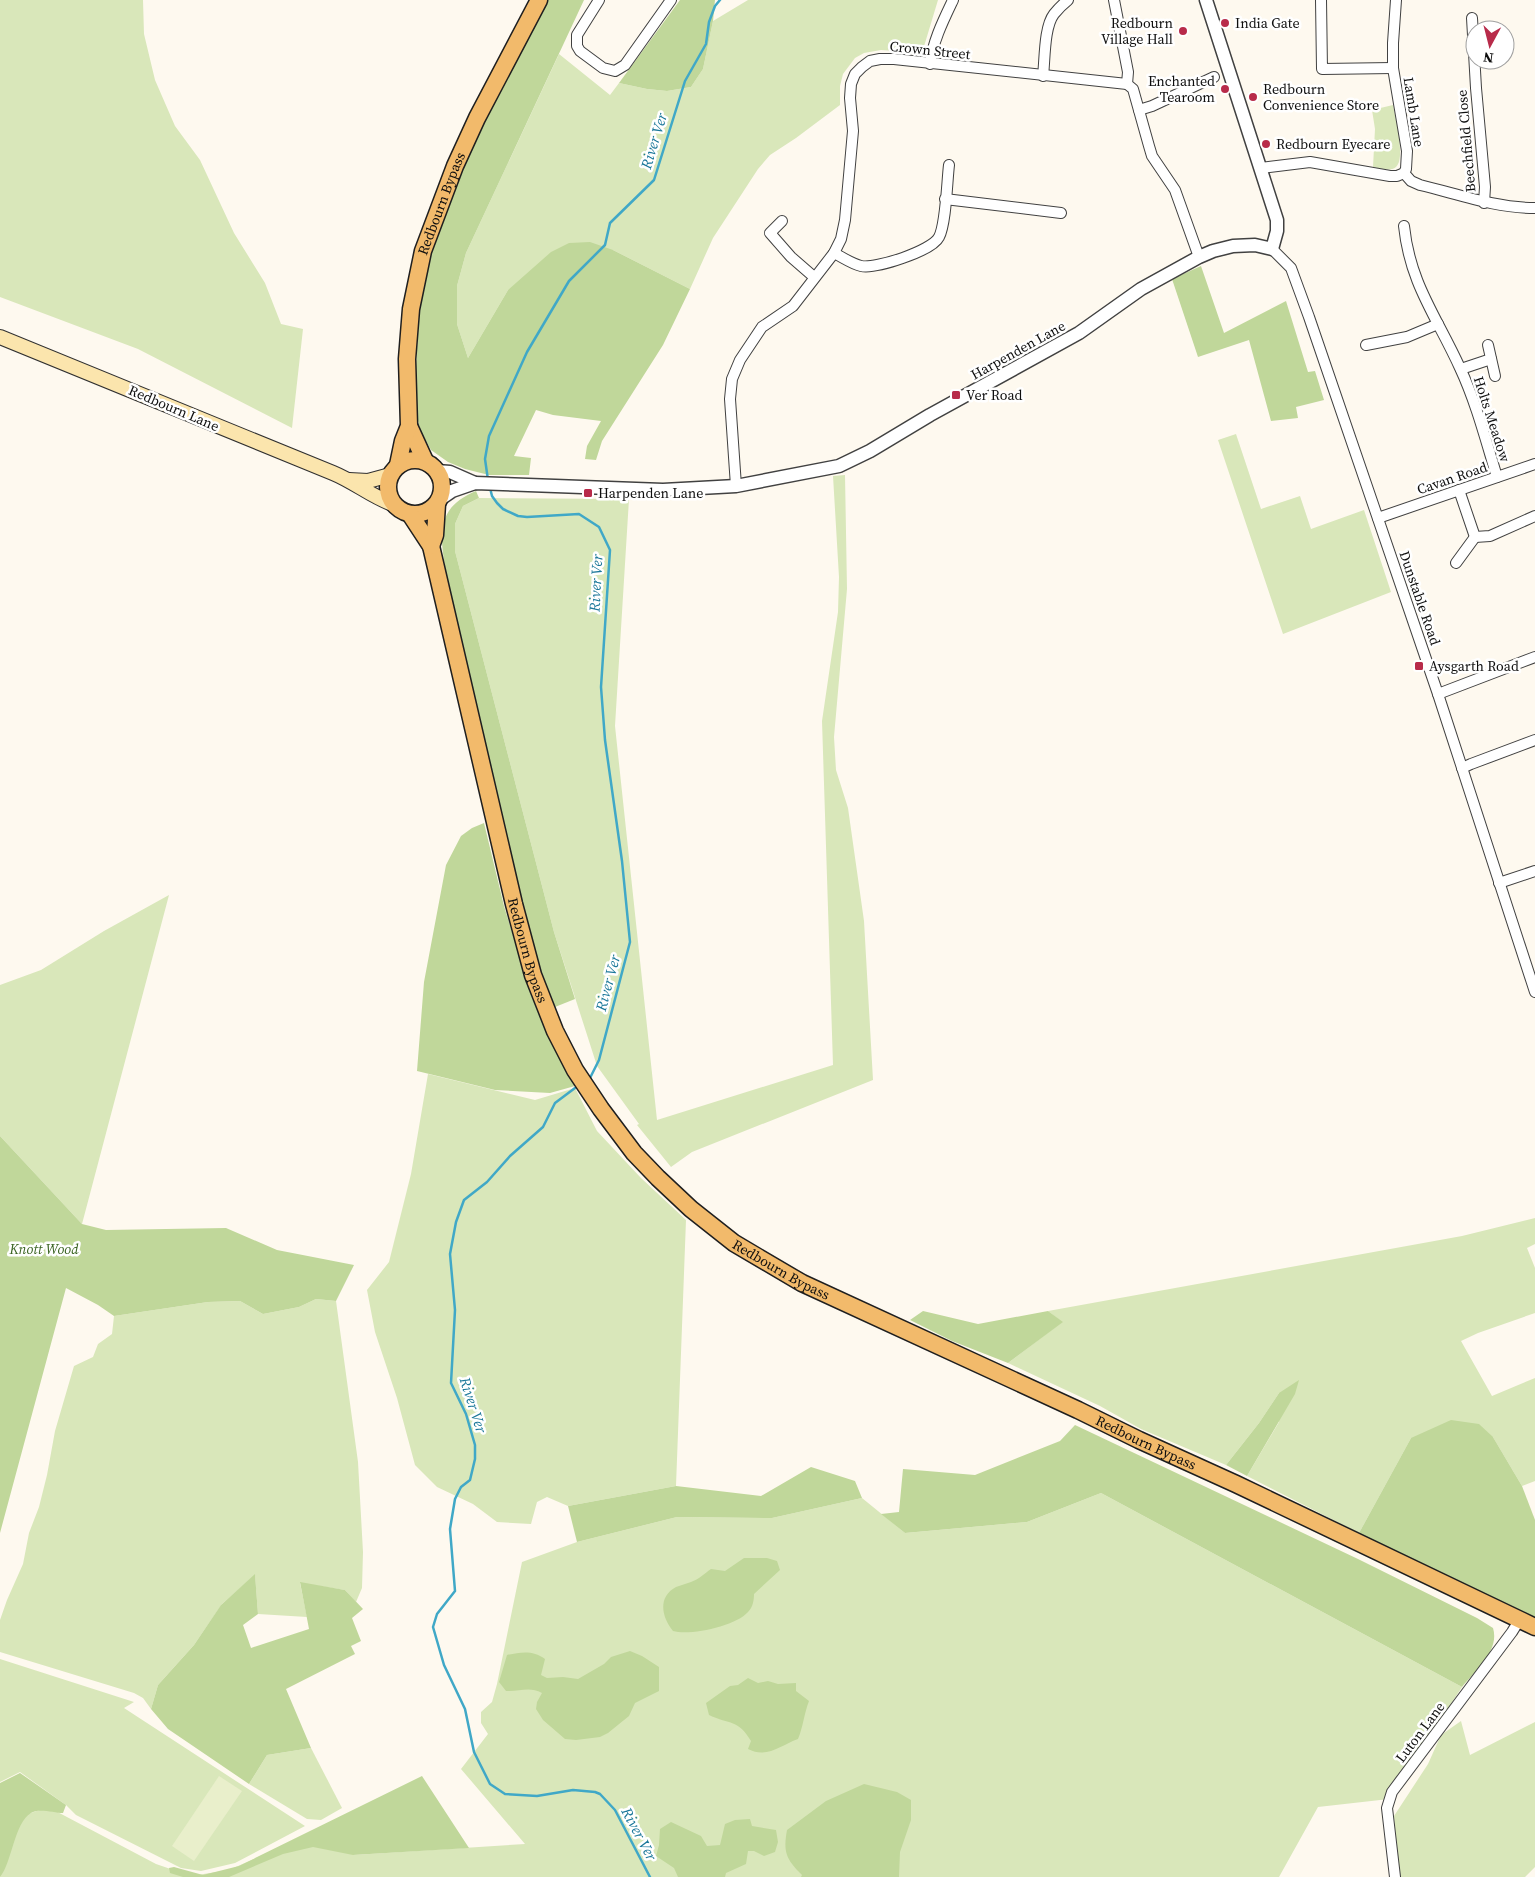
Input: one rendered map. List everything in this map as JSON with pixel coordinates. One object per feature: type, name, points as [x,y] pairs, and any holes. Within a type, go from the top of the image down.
[{"type":"main road","name":"Redbourn Bypass","points":[[394,470],[409,426],[407,342],[417,273],[423,251],[455,166],[477,118],[539,0]]},
{"type":"main road","name":"Redbourn Lane","points":[[0,336],[348,480],[374,496],[394,505]]},
{"type":"main road","name":"Redbourn Bypass","points":[[409,426],[431,466]]},
{"type":"main road","points":[[411,460],[431,466],[442,482],[442,490],[438,502],[430,510],[422,513],[410,514],[403,512],[394,505],[388,492],[394,470],[411,460]]},
{"type":"main road","name":"Redbourn Lane","points":[[348,480],[368,481],[394,470]]},
{"type":"main road","name":"Redbourn Bypass","points":[[431,546],[435,534],[438,502]]},
{"type":"main road","name":"Redbourn Bypass","points":[[410,514],[431,546],[514,904],[533,975],[555,1032],[575,1070],[601,1109],[634,1152],[658,1178],[690,1209],[734,1243],[802,1283],[1236,1484],[1535,1626]]},
{"type":"street","points":[[599,0],[577,35],[577,46],[580,51],[603,68],[616,71],[626,65],[671,0]]},
{"type":"street","points":[[930,64],[931,51],[953,0]]},
{"type":"street","points":[[1043,76],[1050,20],[1068,0]]},
{"type":"street","points":[[1114,0],[1128,72],[1127,84],[1133,89],[1150,151],[1174,190],[1199,257]]},
{"type":"street","points":[[1206,0],[1222,74],[1261,168],[1277,220],[1277,231],[1272,249]]},
{"type":"street","points":[[1321,0],[1322,70],[1393,68]]},
{"type":"street","name":"Lamb Lane","points":[[1396,0],[1393,68],[1407,151],[1404,173]]},
{"type":"street","name":"Beechfield Close","points":[[1472,18],[1485,187],[1484,203]]},
{"type":"street","name":"Crown Street","points":[[834,253],[845,220],[853,131],[850,93],[856,74],[870,61],[880,58],[1127,84]]},
{"type":"street","points":[[1139,110],[1152,106],[1222,74]]},
{"type":"street","points":[[1261,168],[1310,162],[1390,176],[1404,173],[1411,181],[1420,185],[1484,203],[1506,207],[1535,208]]},
{"type":"street","points":[[736,486],[730,399],[732,379],[740,360],[762,327],[793,306],[834,253],[858,265],[868,267],[923,250],[933,244],[940,236],[949,165]]},
{"type":"street","points":[[945,199],[1060,213]]},
{"type":"street","points":[[782,221],[770,233],[814,277]]},
{"type":"street","name":"Holts Meadow","points":[[1404,226],[1412,267],[1420,289],[1461,369],[1497,477]]},
{"type":"street","name":"Harpenden Lane","points":[[431,466],[480,483],[663,490],[736,486],[839,466],[870,451],[930,415],[1078,333],[1141,289],[1199,257],[1212,251],[1233,246],[1256,245],[1272,249]]},
{"type":"street","name":"Dunstable Road","points":[[1272,249],[1291,268],[1438,694],[1535,992]]},
{"type":"street","points":[[1366,345],[1407,337],[1438,324]]},
{"type":"street","name":"Holts Meadow","points":[[1488,345],[1495,376]]},
{"type":"street","name":"Holts Meadow","points":[[1461,369],[1491,359]]},
{"type":"street","name":"Cavan Road","points":[[1378,518],[1535,464]]},
{"type":"street","name":"Harpenden Lane","points":[[438,502],[452,492],[480,483]]},
{"type":"street","points":[[1459,490],[1476,537]]},
{"type":"street","points":[[1456,563],[1476,537],[1490,536],[1535,516]]},
{"type":"street","points":[[1438,694],[1535,657]]},
{"type":"street","points":[[1462,768],[1535,740]]},
{"type":"street","points":[[1499,883],[1535,871]]},
{"type":"street","name":"Luton Lane","points":[[1395,1877],[1387,1808],[1392,1792],[1520,1619]]},
{"type":"green space","points":[[0,0],[143,0],[144,34],[155,80],[175,126],[200,160],[234,233],[265,283],[281,324],[303,329],[292,428],[138,349],[0,297]]},
{"type":"green space","points":[[545,0],[584,0],[466,253],[457,286],[457,324],[468,358],[508,290],[551,252],[569,243],[590,242],[613,250],[690,289],[663,345],[602,441],[596,460],[585,459],[587,446],[601,421],[553,415],[536,410],[514,456],[531,458],[529,475],[489,475],[465,469],[448,462],[431,450],[420,430],[414,402],[419,314],[430,252],[467,153]]},
{"type":"green space","points":[[680,0],[715,0],[713,21],[703,69],[691,87],[667,91],[619,83]]},
{"type":"green space","points":[[748,0],[938,0],[922,53],[881,50],[864,53],[855,58],[843,74],[840,86],[840,105],[770,155],[758,169],[713,238],[690,289],[613,250],[508,290],[468,358],[457,324],[457,286],[466,253],[559,54],[610,95],[619,83],[667,91],[691,87],[703,69],[713,21]]},
{"type":"green space","points":[[1393,105],[1400,147],[1399,163],[1391,169],[1373,167],[1375,129],[1372,110]]},
{"type":"green space","points":[[1201,266],[1224,333],[1286,301],[1308,372],[1315,371],[1324,400],[1296,407],[1298,418],[1271,421],[1249,340],[1198,357],[1172,279]]},
{"type":"green space","points":[[1236,434],[1261,509],[1300,496],[1311,529],[1364,510],[1391,592],[1283,634],[1218,440]]},
{"type":"green space","points":[[845,475],[847,589],[834,737],[836,770],[848,808],[864,921],[873,1080],[692,1152],[671,1167],[637,1125],[639,1124],[597,1066],[554,932],[455,551],[455,524],[463,506],[479,498],[629,499],[615,726],[657,1120],[833,1065],[822,721],[838,612],[839,577],[833,476]]},
{"type":"green space","points":[[476,491],[479,498],[463,506],[455,524],[455,551],[554,932],[575,999],[555,1007],[540,969],[507,853],[447,579],[442,539],[446,516],[462,498]]},
{"type":"green space","points":[[484,823],[504,906],[532,998],[575,1086],[550,1093],[495,1090],[417,1071],[424,982],[446,865],[461,836],[472,828]]},
{"type":"green space","points":[[169,895],[82,1224],[0,1136],[0,985],[41,970],[104,931]]},
{"type":"green space","points":[[428,1074],[535,1100],[575,1088],[597,1131],[641,1178],[686,1220],[676,1486],[568,1506],[547,1497],[537,1502],[531,1524],[497,1522],[473,1504],[437,1487],[415,1465],[397,1398],[375,1332],[367,1290],[389,1262],[411,1174]]},
{"type":"green space","name":"Knott Wood","points":[[0,1136],[82,1224],[106,1230],[226,1228],[277,1250],[354,1265],[336,1301],[316,1299],[299,1307],[263,1314],[240,1301],[208,1302],[114,1316],[66,1288],[0,1533]]},
{"type":"green space","points":[[1535,1218],[1535,1244],[1527,1248],[1535,1268],[1535,1313],[1461,1341],[1492,1396],[1535,1378],[1535,1481],[1522,1486],[1493,1437],[1411,1438],[1359,1533],[1247,1476],[1279,1422],[1279,1393],[1259,1423],[1226,1465],[1141,1429],[1100,1406],[1008,1363],[1062,1322],[1048,1311],[1462,1236]]},
{"type":"green space","points":[[316,1299],[336,1301],[358,1462],[363,1552],[362,1588],[356,1602],[345,1590],[300,1583],[307,1617],[258,1614],[255,1575],[222,1604],[194,1645],[158,1685],[151,1709],[143,1698],[134,1693],[0,1652],[0,1620],[23,1564],[29,1533],[39,1507],[47,1475],[55,1431],[74,1366],[93,1357],[98,1344],[112,1334],[114,1316],[208,1302],[240,1301],[263,1314],[299,1307]]},
{"type":"green space","points":[[923,1311],[978,1324],[1048,1311],[1063,1322],[1008,1363],[952,1341],[910,1320]]},
{"type":"green space","points":[[1299,1380],[1295,1394],[1247,1476],[1226,1465],[1259,1423],[1279,1393]]},
{"type":"green space","points":[[1451,1420],[1479,1424],[1493,1437],[1522,1486],[1535,1520],[1535,1617],[1533,1619],[1359,1533],[1411,1438]]},
{"type":"green space","points":[[1075,1425],[1358,1559],[1477,1618],[1493,1628],[1493,1645],[1490,1653],[1462,1687],[1101,1493],[1027,1522],[905,1533],[881,1514],[899,1512],[903,1469],[975,1475],[1060,1441]]},
{"type":"green space","points":[[811,1467],[855,1481],[862,1498],[772,1518],[677,1517],[577,1542],[568,1506],[676,1486],[761,1496]]},
{"type":"green space","points":[[1101,1493],[1462,1687],[1389,1799],[1318,1807],[1279,1877],[0,1877],[14,1819],[48,1807],[156,1864],[191,1876],[229,1870],[326,1827],[354,1855],[525,1844],[461,1769],[488,1734],[481,1723],[481,1712],[492,1702],[497,1684],[522,1562],[577,1542],[677,1517],[772,1518],[862,1498],[905,1533],[1027,1522]]},
{"type":"green space","points":[[744,1558],[767,1558],[777,1561],[780,1570],[754,1594],[753,1603],[748,1612],[734,1622],[712,1629],[690,1632],[673,1631],[666,1620],[663,1608],[666,1596],[670,1591],[697,1579],[711,1569],[725,1571]]},
{"type":"green space","points":[[255,1574],[258,1614],[243,1625],[251,1648],[309,1629],[300,1582],[345,1590],[363,1609],[352,1618],[361,1641],[351,1646],[355,1654],[286,1689],[311,1748],[267,1755],[249,1784],[168,1729],[151,1709],[158,1685],[194,1645],[221,1605]]},
{"type":"green space","points":[[630,1651],[659,1667],[659,1691],[635,1703],[629,1716],[600,1737],[576,1740],[565,1739],[543,1720],[536,1709],[537,1702],[542,1693],[528,1690],[506,1691],[499,1682],[507,1655],[536,1654],[545,1659],[541,1675],[547,1678],[563,1677],[578,1679],[604,1664],[611,1657]]},
{"type":"green space","points":[[0,1659],[134,1702],[124,1708],[305,1826],[235,1863],[201,1871],[181,1868],[76,1815],[66,1805],[20,1772],[0,1782]]},
{"type":"green space","points":[[748,1678],[758,1683],[768,1681],[778,1684],[796,1683],[796,1691],[809,1701],[798,1739],[768,1752],[755,1752],[748,1749],[751,1741],[742,1729],[709,1715],[706,1703],[730,1686],[738,1685]]},
{"type":"green space","points":[[1461,1721],[1470,1755],[1535,1722],[1535,1867],[1525,1877],[1399,1877],[1394,1816],[1428,1764],[1441,1735]]},
{"type":"green space","points":[[311,1748],[342,1808],[321,1820],[307,1819],[249,1784],[267,1755]]},
{"type":"green space","points":[[20,1773],[66,1805],[63,1813],[38,1811],[31,1813],[25,1818],[17,1834],[8,1862],[0,1877],[0,1783]]},
{"type":"green space","points":[[219,1776],[242,1791],[194,1861],[172,1846]]},
{"type":"green space","points":[[422,1776],[469,1848],[353,1855],[313,1847],[283,1854],[229,1877],[183,1877],[170,1873],[169,1868],[174,1867],[203,1875],[239,1866]]},
{"type":"green space","points":[[864,1784],[897,1792],[911,1800],[911,1820],[900,1852],[899,1877],[801,1877],[802,1875],[787,1855],[785,1844],[787,1830],[826,1801]]},
{"type":"green space","points":[[750,1819],[752,1826],[776,1830],[778,1842],[775,1852],[764,1856],[754,1851],[748,1851],[746,1864],[726,1873],[725,1877],[678,1877],[674,1868],[656,1856],[660,1829],[671,1822],[701,1836],[707,1846],[720,1845],[725,1824],[735,1820]]},
{"type":"waterway","name":"River Ver","points":[[488,480],[485,459],[489,436],[527,352],[569,281],[605,245],[610,223],[654,180],[685,81],[706,44],[709,22],[715,6],[720,0]]},
{"type":"waterway","name":"River Ver","points":[[490,488],[492,496],[497,503],[503,509],[518,516],[579,514],[599,527],[610,550],[601,687],[605,740],[622,861],[630,942],[599,1060],[590,1078]]},
{"type":"waterway","name":"River Ver","points":[[575,1088],[555,1103],[543,1127],[510,1156],[487,1182],[464,1200],[456,1222],[450,1254],[455,1310],[451,1383],[466,1414],[475,1445],[475,1459],[470,1480],[461,1487],[455,1499],[450,1529],[455,1591],[437,1614],[433,1627],[444,1665],[465,1709],[474,1752],[490,1784],[505,1794],[537,1796],[573,1790],[600,1794],[615,1810],[650,1877]]},
{"type":"place","name":"India Gate","points":[[1225,23]]},
{"type":"place","name":"Redbourn Village Hall","points":[[1183,31]]},
{"type":"place","name":"Enchanted Tearoom","points":[[1225,89]]},
{"type":"place","name":"Redbourn Convenience Store","points":[[1253,97]]},
{"type":"place","name":"Redbourn Eyecare","points":[[1266,144]]},
{"type":"place","name":"Ver Road","points":[[956,395]]},
{"type":"place","name":"Harpenden Lane","points":[[588,493]]},
{"type":"place","name":"Aysgarth Road","points":[[1419,666]]}]
